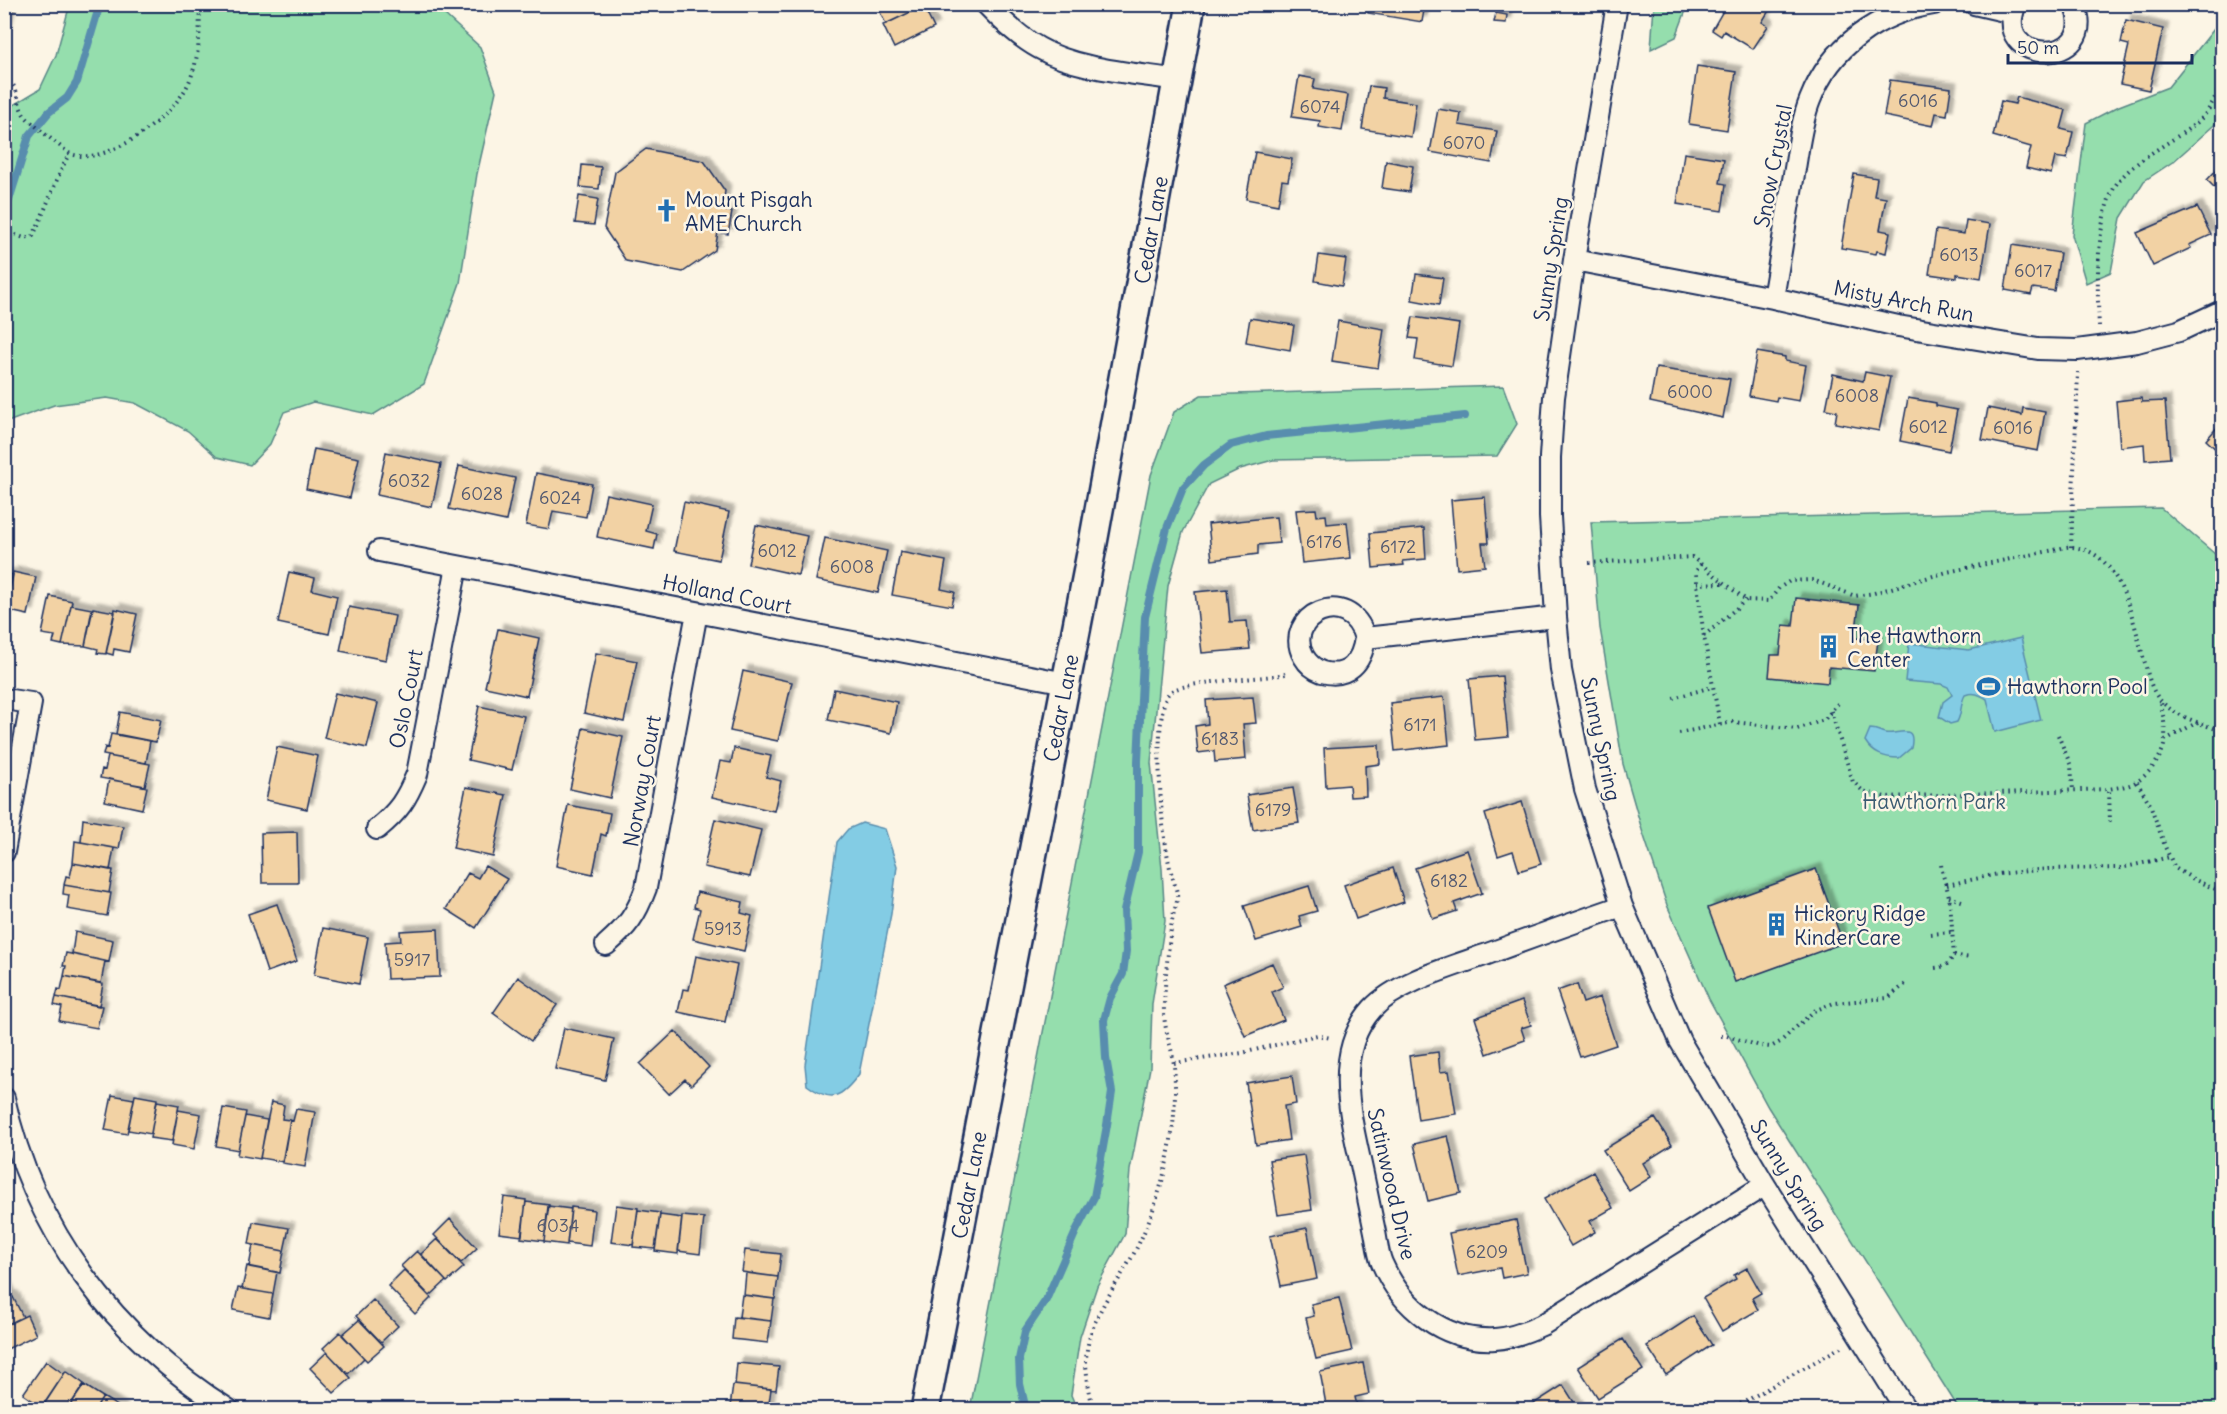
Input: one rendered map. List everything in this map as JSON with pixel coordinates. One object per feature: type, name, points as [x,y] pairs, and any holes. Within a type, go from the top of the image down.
[{"type":"main road","name":"Cedar Lane","points":[[925,1410],[1066,683],[1191,4]]},
{"type":"street","points":[[986,4],[1021,37],[1041,50],[1102,68],[1178,80]]},
{"type":"street","name":"Sunny Spring","points":[[1617,4],[1574,260],[1554,397],[1550,457],[1550,517],[1561,670],[1585,789],[1622,906],[1680,1041],[1765,1185],[1906,1410]]},
{"type":"street","name":"Snow Crystal","points":[[1773,298],[1801,134],[1809,101],[1820,78],[1836,55],[1857,35],[1887,17],[1916,7],[1934,4]]},
{"type":"street","points":[[1974,4],[2015,9],[2013,29],[2019,40],[2029,49],[2044,53],[2058,51],[2069,44],[2077,31],[2078,14],[2074,4]]},
{"type":"street","name":"Misty Arch Run","points":[[1574,260],[1773,298],[1898,326],[2038,349],[2077,350],[2137,342],[2179,331],[2223,311]]},
{"type":"street","name":"Holland Court","points":[[379,551],[1066,683]]},
{"type":"street","name":"Oslo Court","points":[[377,829],[396,813],[417,774],[457,566]]},
{"type":"street","points":[[1332,609],[1344,611],[1354,617],[1362,626],[1365,638],[1363,652],[1351,668],[1331,674],[1318,671],[1309,664],[1303,655],[1300,643],[1301,631],[1313,614],[1332,609]]},
{"type":"street","name":"Norway Court","points":[[606,945],[626,927],[639,907],[646,888],[697,612]]},
{"type":"street","points":[[1365,638],[1556,617]]},
{"type":"street","points":[[4,699],[31,703],[4,852]]},
{"type":"street","name":"Satinwood Drive","points":[[1622,906],[1421,978],[1389,996],[1372,1009],[1353,1043],[1349,1067],[1348,1100],[1381,1261],[1397,1292],[1410,1307],[1450,1332],[1469,1337],[1494,1339],[1519,1335],[1542,1325],[1765,1185]]},
{"type":"street","points":[[4,1098],[19,1151],[33,1186],[76,1268],[122,1322],[164,1362],[229,1410]]},
{"type":"path","points":[[4,78],[17,89],[19,105],[25,117],[69,154],[99,155],[122,146],[147,130],[185,90],[195,65],[199,4]]},
{"type":"path","points":[[2100,348],[2097,284],[2102,228],[2110,195],[2122,176],[2161,146],[2196,124],[2210,108],[2223,82]]},
{"type":"path","points":[[4,231],[24,238],[33,236],[47,207],[55,180],[69,154]]},
{"type":"path","points":[[2071,547],[2077,350]]},
{"type":"path","points":[[1589,563],[1692,557],[1746,600],[1768,601],[1779,588],[1790,581],[1813,580],[1856,596],[1947,572],[2071,547],[2098,556],[2113,571],[2130,610],[2150,681],[2161,701],[2165,740],[2161,754],[2150,770],[2137,782],[2109,789],[1885,797],[1867,793],[1853,782],[1831,711]]},
{"type":"path","points":[[1701,564],[1696,571],[1697,584],[1712,687],[1720,724]]},
{"type":"path","points":[[1697,584],[1724,583]]},
{"type":"path","points":[[1704,637],[1746,600]]},
{"type":"path","points":[[1093,1410],[1086,1360],[1090,1336],[1099,1314],[1125,1272],[1140,1242],[1155,1205],[1171,1137],[1174,1107],[1174,1063],[1167,1041],[1164,1011],[1169,945],[1177,896],[1163,829],[1160,728],[1162,707],[1170,693],[1184,686],[1243,681],[1287,674],[1309,664]]},
{"type":"path","points":[[1673,698],[1712,687]]},
{"type":"path","points":[[1679,733],[1733,722],[1758,723],[1779,729],[1797,729],[1824,720],[1840,701]]},
{"type":"path","points":[[2161,701],[2179,714],[2223,731]]},
{"type":"path","points":[[2165,740],[2198,722]]},
{"type":"path","points":[[2058,735],[2071,766],[2073,790]]},
{"type":"path","points":[[2137,782],[2150,804],[2175,868],[2223,892]]},
{"type":"path","points":[[2109,789],[2110,823]]},
{"type":"path","points":[[1947,885],[1998,874],[2048,869],[2121,868],[2170,857]]},
{"type":"path","points":[[1935,968],[1943,967],[1954,955],[1949,897],[1947,885],[1942,877],[1941,864]]},
{"type":"path","points":[[1949,897],[1965,902]]},
{"type":"path","points":[[1931,934],[1952,932]]},
{"type":"path","points":[[1954,955],[1970,958]]},
{"type":"path","points":[[1721,1036],[1771,1047],[1780,1042],[1814,1011],[1834,1003],[1888,998],[1908,982]]},
{"type":"path","points":[[1174,1063],[1242,1053],[1317,1035],[1353,1043]]},
{"type":"path","points":[[1730,1410],[1842,1346]]},
{"type":"green space","points":[[70,4],[429,5],[444,14],[480,47],[496,91],[477,174],[460,283],[424,384],[373,415],[313,402],[284,412],[270,444],[250,465],[217,457],[188,431],[135,403],[107,398],[54,405],[5,423],[5,110],[40,89],[56,55]]},
{"type":"green space","points":[[1654,5],[1688,5],[1676,37],[1651,49]]},
{"type":"green space","points":[[2222,19],[2222,118],[2174,161],[2144,181],[2121,218],[2111,272],[2086,283],[2072,235],[2086,123],[2119,106],[2168,87]]},
{"type":"green space","points":[[1503,386],[1517,424],[1497,456],[1273,460],[1240,469],[1209,484],[1183,532],[1168,586],[1151,763],[1165,921],[1152,1004],[1150,1068],[1130,1170],[1125,1234],[1097,1286],[1080,1337],[1071,1395],[1077,1409],[970,1409],[1151,475],[1174,412],[1201,395]]},
{"type":"green space","name":"Hawthorn Park","points":[[2161,508],[2222,560],[2222,1409],[1959,1409],[1768,1107],[1709,999],[1667,905],[1623,764],[1600,628],[1591,522]]},
{"type":"water","name":"Hawthorn Pool","points":[[2021,638],[2041,720],[1995,732],[1987,699],[1971,694],[1965,695],[1957,722],[1950,724],[1939,717],[1943,702],[1952,695],[1948,687],[1941,684],[1905,681],[1909,643],[1969,650]]},
{"type":"water","points":[[1870,729],[1885,733],[1908,732],[1912,740],[1911,748],[1899,758],[1879,754],[1865,741]]},
{"type":"water","points":[[862,823],[885,829],[897,866],[891,914],[859,1074],[842,1093],[830,1096],[823,1095],[807,1085],[805,1065],[837,842],[848,829]]},
{"type":"building","points":[[4,4],[12,4],[6,31],[4,31]]},
{"type":"building","points":[[876,4],[925,4],[925,5],[886,24]]},
{"type":"building","points":[[1369,4],[1425,4],[1422,22],[1368,13]]},
{"type":"building","points":[[1727,4],[1773,4],[1762,22],[1768,26],[1753,49],[1724,31],[1721,36],[1712,30]]},
{"type":"building","points":[[923,6],[934,28],[894,48],[883,25]]},
{"type":"building","points":[[1496,13],[1507,15],[1506,23],[1494,22]]},
{"type":"building","points":[[2126,20],[2163,29],[2149,90],[2120,84],[2129,45],[2121,43]]},
{"type":"building","points":[[1697,66],[1736,72],[1727,130],[1689,124]]},
{"type":"building","points":[[1299,76],[1315,79],[1313,89],[1348,95],[1342,131],[1319,127],[1320,121],[1292,117]]},
{"type":"building","points":[[1890,80],[1951,88],[1947,115],[1936,113],[1933,126],[1884,116]]},
{"type":"building","points":[[1369,86],[1384,88],[1383,98],[1416,103],[1411,137],[1362,129]]},
{"type":"building","points":[[2017,97],[2066,110],[2061,129],[2073,132],[2067,159],[2055,157],[2051,174],[2026,168],[2031,147],[1993,136],[2001,101],[2015,104]]},
{"type":"building","points":[[1438,109],[1461,113],[1459,125],[1497,131],[1491,163],[1430,152]]},
{"type":"building","name":"Mount Pisgah AME Church","points":[[646,149],[704,161],[725,191],[722,210],[732,212],[728,234],[718,232],[715,250],[683,272],[626,261],[604,228],[615,172]]},
{"type":"building","points":[[1255,152],[1292,159],[1288,181],[1282,180],[1278,205],[1246,199]]},
{"type":"building","points":[[1684,153],[1724,159],[1720,183],[1726,184],[1722,211],[1677,204]]},
{"type":"building","points":[[1386,161],[1413,166],[1409,192],[1382,188]]},
{"type":"building","points":[[2222,164],[2222,195],[2207,180]]},
{"type":"building","points":[[582,165],[601,167],[599,189],[580,187]]},
{"type":"building","points":[[1854,174],[1877,178],[1874,196],[1886,198],[1880,230],[1890,232],[1886,253],[1877,251],[1876,254],[1841,248]]},
{"type":"building","points":[[579,196],[598,199],[594,225],[575,223]]},
{"type":"building","points":[[2197,207],[2211,235],[2189,245],[2191,248],[2153,266],[2137,233]]},
{"type":"building","points":[[1966,220],[1990,224],[1981,278],[1957,274],[1957,278],[1929,274],[1936,230],[1964,234]]},
{"type":"building","points":[[2012,245],[2060,253],[2054,291],[2033,288],[2031,295],[2005,290]]},
{"type":"building","points":[[1319,255],[1346,259],[1342,286],[1315,281]]},
{"type":"building","points":[[1416,274],[1443,278],[1439,305],[1412,300]]},
{"type":"building","points":[[1413,317],[1459,324],[1452,366],[1415,360],[1418,339],[1409,338]]},
{"type":"building","points":[[1250,318],[1294,325],[1290,350],[1246,342]]},
{"type":"building","points":[[1338,321],[1384,329],[1378,368],[1332,361]]},
{"type":"building","points":[[1757,352],[1785,357],[1785,361],[1806,365],[1799,401],[1777,397],[1776,401],[1749,396]]},
{"type":"building","points":[[1656,368],[1730,379],[1723,418],[1650,402]]},
{"type":"building","points":[[1865,372],[1890,377],[1879,431],[1835,423],[1837,411],[1826,409],[1833,374],[1863,381]]},
{"type":"building","points":[[1908,398],[1936,403],[1936,406],[1957,410],[1949,451],[1900,441]]},
{"type":"building","points":[[2141,398],[2142,402],[2165,401],[2170,458],[2145,460],[2144,444],[2120,447],[2116,401]]},
{"type":"building","points":[[1988,408],[2022,415],[2023,408],[2045,412],[2038,451],[1982,440]]},
{"type":"building","points":[[2222,422],[2222,455],[2206,440]]},
{"type":"building","points":[[314,449],[359,458],[350,498],[306,489]]},
{"type":"building","points":[[386,452],[441,464],[432,507],[377,495]]},
{"type":"building","points":[[459,466],[515,478],[506,521],[449,509]]},
{"type":"building","points":[[536,473],[592,484],[586,517],[553,511],[549,529],[526,525]]},
{"type":"building","points":[[606,494],[652,504],[646,531],[657,534],[654,549],[597,537]]},
{"type":"building","points":[[1485,497],[1489,543],[1482,543],[1485,566],[1457,569],[1451,500]]},
{"type":"building","points":[[684,502],[729,512],[719,560],[674,551]]},
{"type":"building","points":[[1316,509],[1317,516],[1326,515],[1327,524],[1347,522],[1351,558],[1302,563],[1296,510]]},
{"type":"building","points":[[1276,517],[1279,543],[1258,545],[1258,554],[1212,560],[1208,524]]},
{"type":"building","points":[[756,525],[807,536],[798,575],[748,564]]},
{"type":"building","points":[[1424,528],[1426,559],[1403,561],[1404,565],[1373,568],[1370,533]]},
{"type":"building","points":[[825,538],[887,551],[878,593],[816,580]]},
{"type":"building","points":[[900,552],[946,561],[941,589],[955,592],[952,606],[892,595]]},
{"type":"building","points":[[13,572],[36,577],[28,615],[5,610]]},
{"type":"building","points":[[289,572],[315,578],[312,590],[337,596],[329,634],[278,623]]},
{"type":"building","points":[[4,574],[13,575],[5,612],[4,612]]},
{"type":"building","points":[[1227,589],[1230,622],[1247,621],[1250,649],[1202,653],[1195,592]]},
{"type":"building","points":[[50,596],[72,601],[62,645],[53,643],[55,636],[42,634]]},
{"type":"building","name":"The Hawthorn Center","points":[[1796,598],[1859,605],[1855,638],[1878,640],[1874,671],[1829,667],[1828,683],[1769,677],[1771,655],[1780,655],[1783,625],[1793,626]]},
{"type":"building","points":[[71,605],[92,609],[85,646],[62,645]]},
{"type":"building","points":[[349,607],[395,616],[386,660],[340,651]]},
{"type":"building","points":[[93,608],[115,612],[106,654],[97,653],[98,649],[85,646]]},
{"type":"building","points":[[115,609],[137,614],[129,652],[114,649],[113,655],[106,653]]},
{"type":"building","points":[[498,629],[539,638],[527,696],[485,687]]},
{"type":"building","points":[[596,653],[637,661],[624,722],[584,713]]},
{"type":"building","points":[[743,671],[792,682],[778,741],[730,731]]},
{"type":"building","points":[[1502,676],[1508,737],[1475,740],[1469,679]]},
{"type":"building","points":[[834,689],[897,702],[891,733],[828,720]]},
{"type":"building","points":[[335,693],[378,703],[367,748],[324,738]]},
{"type":"building","points":[[1253,697],[1256,723],[1243,724],[1246,759],[1215,762],[1214,751],[1198,753],[1195,726],[1208,724],[1206,700]]},
{"type":"building","points":[[1444,697],[1449,745],[1395,751],[1390,703]]},
{"type":"building","points":[[479,706],[524,716],[512,770],[468,760]]},
{"type":"building","points":[[120,712],[161,720],[156,742],[116,734]]},
{"type":"building","points":[[583,728],[623,737],[610,798],[570,789]]},
{"type":"building","points":[[111,734],[150,741],[146,763],[103,755],[105,747],[108,748]]},
{"type":"building","points":[[1379,745],[1380,764],[1365,766],[1366,796],[1350,797],[1349,785],[1326,787],[1324,748]]},
{"type":"building","points":[[277,747],[318,756],[307,809],[266,800]]},
{"type":"building","points":[[734,748],[771,756],[766,777],[781,781],[774,811],[712,797],[720,761],[731,763]]},
{"type":"building","points":[[108,756],[150,764],[145,786],[100,778],[102,769],[105,770]]},
{"type":"building","points":[[109,779],[147,787],[142,809],[105,801]]},
{"type":"building","points":[[466,787],[506,795],[493,857],[453,848]]},
{"type":"building","points":[[1293,788],[1299,823],[1253,830],[1247,795]]},
{"type":"building","points":[[1522,802],[1541,864],[1519,871],[1513,851],[1498,856],[1485,814]]},
{"type":"building","points":[[568,805],[610,813],[606,836],[601,834],[593,874],[556,866]]},
{"type":"building","points":[[83,819],[123,826],[119,849],[81,842]]},
{"type":"building","points":[[715,819],[761,830],[750,877],[704,867]]},
{"type":"building","points":[[297,832],[298,883],[262,883],[261,833]]},
{"type":"building","points":[[75,841],[114,848],[110,870],[73,863]]},
{"type":"building","points":[[1467,850],[1482,893],[1454,903],[1457,911],[1433,919],[1415,868]]},
{"type":"building","points":[[73,863],[113,870],[109,893],[64,885],[66,876],[70,877]]},
{"type":"building","points":[[485,866],[507,879],[476,928],[446,909],[468,873],[478,878]]},
{"type":"building","points":[[1393,868],[1404,902],[1356,919],[1344,885]]},
{"type":"building","name":"Hickory Ridge KinderCare","points":[[1816,869],[1843,943],[1735,982],[1708,908]]},
{"type":"building","points":[[64,885],[111,893],[107,916],[67,909],[69,895],[63,894]]},
{"type":"building","points":[[1309,886],[1317,911],[1299,916],[1302,927],[1256,941],[1244,906]]},
{"type":"building","points":[[697,892],[743,902],[741,913],[752,916],[744,951],[693,939],[700,909],[694,907]]},
{"type":"building","points":[[277,904],[297,961],[267,972],[248,914]]},
{"type":"building","points":[[323,928],[368,937],[359,984],[314,975]]},
{"type":"building","points":[[438,929],[440,977],[387,979],[385,942],[401,941],[400,931]]},
{"type":"building","points":[[75,932],[113,940],[109,962],[72,954]]},
{"type":"building","points":[[66,953],[105,961],[101,983],[64,976],[66,966],[63,966]]},
{"type":"building","points":[[696,956],[737,965],[725,1022],[678,1012],[683,989],[689,990]]},
{"type":"building","points":[[1272,963],[1283,987],[1272,992],[1284,1020],[1245,1036],[1223,984]]},
{"type":"building","points":[[64,976],[103,984],[99,1006],[56,997],[58,989],[61,990]]},
{"type":"building","points":[[518,977],[557,1005],[531,1041],[493,1013]]},
{"type":"building","points":[[1577,984],[1583,1003],[1600,997],[1616,1045],[1580,1057],[1557,991]]},
{"type":"building","points":[[56,997],[102,1006],[97,1028],[59,1021],[62,1007],[54,1005]]},
{"type":"building","points":[[1522,1001],[1531,1025],[1521,1028],[1525,1040],[1487,1054],[1475,1018]]},
{"type":"building","points":[[564,1028],[614,1039],[605,1080],[555,1069]]},
{"type":"building","points":[[675,1031],[709,1067],[691,1085],[685,1079],[669,1094],[640,1064]]},
{"type":"building","points":[[1438,1052],[1440,1072],[1449,1071],[1456,1114],[1418,1120],[1409,1056]]},
{"type":"building","points":[[1292,1076],[1296,1104],[1284,1106],[1289,1140],[1256,1145],[1246,1083]]},
{"type":"building","points":[[112,1095],[134,1099],[127,1134],[105,1130]]},
{"type":"building","points":[[135,1095],[157,1099],[151,1134],[128,1130]]},
{"type":"building","points":[[157,1101],[179,1105],[172,1141],[150,1138]]},
{"type":"building","points":[[271,1102],[284,1105],[282,1119],[290,1120],[283,1162],[260,1158]]},
{"type":"building","points":[[223,1108],[246,1112],[238,1150],[216,1146]]},
{"type":"building","points":[[296,1109],[315,1112],[305,1167],[282,1163],[290,1120],[293,1121]]},
{"type":"building","points":[[178,1110],[201,1114],[194,1149],[172,1145]]},
{"type":"building","points":[[245,1116],[267,1120],[260,1159],[237,1155]]},
{"type":"building","points":[[1655,1118],[1672,1145],[1643,1163],[1651,1177],[1629,1191],[1603,1150]]},
{"type":"building","points":[[1448,1136],[1461,1193],[1428,1201],[1414,1144]]},
{"type":"building","points":[[1304,1155],[1312,1210],[1278,1215],[1269,1160]]},
{"type":"building","points":[[1593,1172],[1613,1208],[1590,1221],[1595,1232],[1571,1246],[1544,1199]]},
{"type":"building","points":[[504,1197],[526,1200],[522,1236],[499,1233]]},
{"type":"building","points":[[526,1202],[549,1205],[544,1241],[521,1238]]},
{"type":"building","points":[[616,1205],[638,1208],[633,1245],[611,1242]]},
{"type":"building","points":[[548,1206],[571,1209],[567,1245],[544,1242]]},
{"type":"building","points":[[571,1207],[594,1210],[590,1246],[567,1243]]},
{"type":"building","points":[[638,1210],[660,1213],[655,1249],[633,1247]]},
{"type":"building","points":[[660,1215],[682,1218],[678,1254],[655,1251]]},
{"type":"building","points":[[682,1216],[704,1218],[700,1254],[678,1251]]},
{"type":"building","points":[[450,1219],[477,1248],[461,1263],[434,1235]]},
{"type":"building","points":[[1516,1220],[1527,1273],[1502,1278],[1500,1268],[1458,1276],[1449,1233]]},
{"type":"building","points":[[253,1222],[289,1228],[284,1251],[249,1244]]},
{"type":"building","points":[[1307,1228],[1317,1279],[1281,1286],[1270,1236]]},
{"type":"building","points":[[437,1239],[464,1267],[447,1282],[421,1254]]},
{"type":"building","points":[[253,1245],[284,1251],[280,1273],[249,1267]]},
{"type":"building","points":[[745,1250],[781,1254],[778,1277],[742,1272]]},
{"type":"building","points":[[417,1251],[446,1281],[430,1296],[401,1266]]},
{"type":"building","points":[[247,1266],[277,1272],[273,1294],[242,1289]]},
{"type":"building","points":[[1747,1268],[1761,1293],[1752,1298],[1758,1310],[1722,1331],[1703,1298],[1736,1279],[1734,1275]]},
{"type":"building","points":[[404,1270],[431,1298],[415,1314],[388,1286]]},
{"type":"building","points":[[746,1273],[778,1277],[775,1299],[744,1295]]},
{"type":"building","points":[[4,1285],[11,1298],[4,1301]]},
{"type":"building","points":[[238,1288],[273,1294],[269,1317],[233,1310]]},
{"type":"building","points":[[742,1295],[774,1299],[771,1321],[739,1317]]},
{"type":"building","points":[[13,1297],[23,1317],[4,1326],[4,1301]]},
{"type":"building","points":[[1339,1298],[1352,1351],[1316,1359],[1306,1318],[1314,1316],[1311,1304]]},
{"type":"building","points":[[373,1300],[398,1326],[381,1342],[356,1316]]},
{"type":"building","points":[[27,1315],[36,1335],[5,1350],[4,1326]]},
{"type":"building","points":[[1693,1316],[1712,1345],[1666,1375],[1647,1346]]},
{"type":"building","points":[[734,1317],[771,1321],[768,1343],[732,1339]]},
{"type":"building","points":[[359,1320],[384,1346],[367,1361],[342,1335]]},
{"type":"building","points":[[340,1332],[364,1358],[348,1374],[323,1348]]},
{"type":"building","points":[[1623,1339],[1643,1370],[1598,1398],[1578,1367]]},
{"type":"building","points":[[327,1352],[351,1378],[334,1393],[310,1368]]},
{"type":"building","points":[[46,1361],[64,1374],[42,1407],[23,1394]]},
{"type":"building","points":[[737,1363],[779,1367],[776,1390],[735,1385]]},
{"type":"building","points":[[1363,1363],[1369,1394],[1355,1397],[1358,1410],[1327,1410],[1320,1372]]},
{"type":"building","points":[[66,1371],[84,1384],[67,1410],[54,1410],[45,1403]]},
{"type":"building","points":[[84,1385],[103,1397],[95,1410],[67,1410]]},
{"type":"building","points":[[733,1385],[771,1389],[768,1410],[730,1407]]},
{"type":"building","points":[[1563,1385],[1579,1410],[1524,1410]]},
{"type":"building","points":[[103,1397],[122,1409],[95,1410]]},
{"type":"waterway","points":[[4,216],[29,136],[49,112],[67,98],[77,82],[100,4]]},
{"type":"waterway","points":[[1026,1410],[1020,1384],[1019,1359],[1025,1331],[1046,1300],[1077,1229],[1094,1197],[1107,1125],[1112,1092],[1106,1058],[1104,1020],[1110,998],[1123,974],[1126,951],[1124,911],[1138,852],[1138,761],[1145,617],[1167,528],[1183,488],[1204,465],[1231,445],[1266,436],[1465,416]]},
{"type":"place","name":"Mount Pisgah AME Church","points":[[667,211]]},
{"type":"place","name":"The Hawthorn Center","points":[[1829,647]]},
{"type":"place","name":"Hawthorn Pool","points":[[1989,686]]},
{"type":"place","name":"Hickory Ridge KinderCare","points":[[1776,925]]}]
